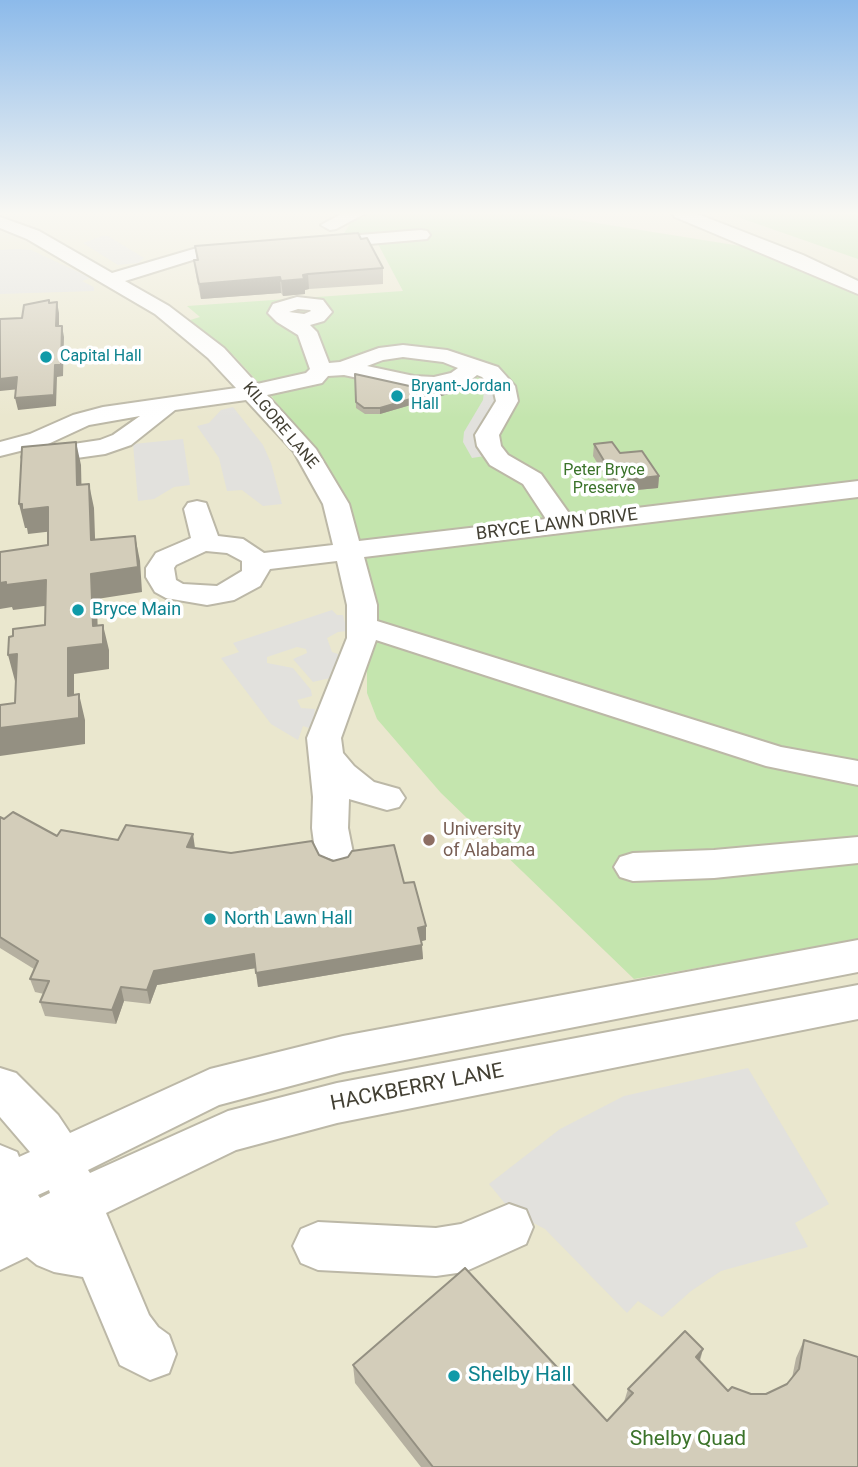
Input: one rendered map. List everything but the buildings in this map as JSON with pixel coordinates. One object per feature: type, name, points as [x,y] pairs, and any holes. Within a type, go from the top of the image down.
[{"type":"street","name":"KILGORE LANE","points":[[115,281],[162,310],[216,353],[304,449],[336,504],[362,605],[362,638],[324,738],[331,797],[330,828],[335,858]]},
{"type":"street","points":[[305,323],[321,370]]},
{"type":"street","points":[[321,370],[344,368],[379,354],[403,351],[447,356],[475,365],[499,379],[504,386],[507,401],[487,435],[494,454],[526,455],[547,461],[551,467],[550,473],[541,489],[564,524]]},
{"type":"street","points":[[0,450],[39,439],[81,420],[103,414],[253,392],[308,380],[318,375],[321,370]]},
{"type":"street","points":[[0,458],[86,452],[105,447],[133,432],[155,413],[172,404]]},
{"type":"street","points":[[103,414],[129,419],[133,432]]},
{"type":"street","name":"BRYCE LAWN DRIVE","points":[[257,562],[858,489]]},
{"type":"street","points":[[197,509],[206,543]]},
{"type":"street","points":[[206,543],[233,545],[244,549],[257,562],[256,571],[250,580],[224,594],[191,596],[165,586],[160,577],[160,568],[166,559],[190,546],[206,543]]},
{"type":"street","points":[[362,626],[778,758],[858,773]]},
{"type":"street","points":[[327,756],[342,774],[362,791],[387,798]]},
{"type":"street","points":[[633,867],[714,864],[858,850]]},
{"type":"street","name":"HACKBERRY LANE","points":[[15,1238],[70,1181],[210,1088],[343,1054],[858,956]]},
{"type":"street","name":"HACKBERRY LANE","points":[[3,1181],[70,1181],[228,1132],[337,1102],[858,1002]]},
{"type":"street","points":[[0,1087],[42,1130],[70,1181],[131,1333],[139,1346],[150,1354]]},
{"type":"street","points":[[3,1181],[15,1238],[99,1255]]},
{"type":"street","points":[[318,1246],[436,1252],[464,1248],[509,1227]]},
{"type":"shaded area","name":"University of Alabama","points":[[0,281],[858,281],[858,1467],[0,1467]]},
{"type":"shaded area","points":[[0,281],[83,281],[94,287],[94,291],[0,294]]},
{"type":"shaded area","points":[[492,382],[499,398],[485,456],[472,458],[463,442],[464,432],[483,400],[484,391],[479,383]]},
{"type":"shaded area","points":[[233,407],[263,445],[282,504],[263,506],[242,490],[227,491],[219,458],[197,426],[209,423],[221,410]]},
{"type":"shaded area","points":[[183,439],[190,485],[174,487],[154,499],[138,501],[133,444]]},
{"type":"shaded area","points":[[332,610],[337,615],[343,615],[347,631],[327,638],[332,652],[341,655],[333,680],[330,678],[313,682],[293,659],[307,653],[306,649],[297,647],[267,657],[267,663],[293,668],[311,690],[312,696],[297,700],[301,708],[315,709],[312,729],[303,726],[298,740],[271,724],[221,658],[239,652],[233,643]]},
{"type":"shaded area","points":[[748,1068],[829,1204],[795,1223],[808,1247],[721,1271],[691,1291],[662,1317],[638,1301],[627,1313],[545,1229],[512,1212],[489,1184],[560,1129],[624,1096]]},
{"type":"green space","name":"Peter Bryce Preserve","points":[[398,281],[828,281],[858,295],[858,940],[634,979],[441,793],[377,719],[367,693],[367,660],[378,619],[349,505],[332,473],[272,397],[234,356],[187,321],[200,317],[187,306],[403,291]]},
{"type":"place","name":"Capital Hall","points":[[46,357]]},
{"type":"place","name":"Bryant-Jordan Hall","points":[[397,396]]},
{"type":"place","name":"Bryce Main","points":[[78,610]]},
{"type":"place","name":"University of Alabama","points":[[429,840]]},
{"type":"place","name":"North Lawn Hall","points":[[210,919]]},
{"type":"place","name":"Shelby Hall","points":[[454,1376]]},
{"type":"park label","name":"Shelby Quad","points":[[688,1440]]}]
